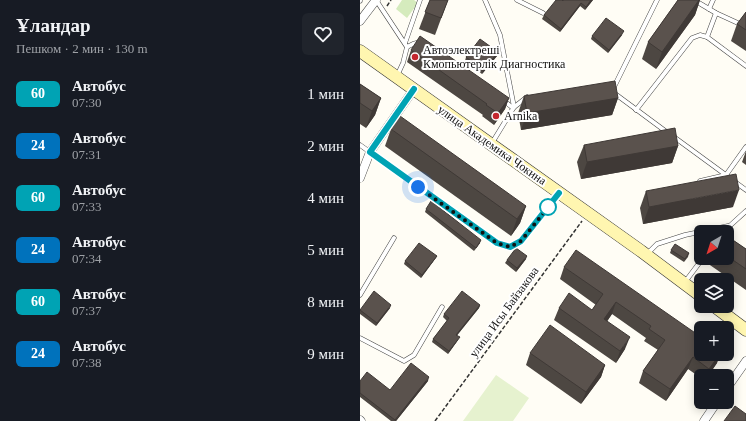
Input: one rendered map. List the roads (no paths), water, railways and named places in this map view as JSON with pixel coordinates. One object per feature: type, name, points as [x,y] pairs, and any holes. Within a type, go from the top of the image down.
[{"type":"main road","name":"улица Академика Чокина","points":[[360,51],[491,146],[588,213],[694,291]]},
{"type":"main road","points":[[723,313],[746,330]]},
{"type":"street","points":[[360,22],[376,0]]},
{"type":"street","points":[[360,178],[370,152],[414,89]]},
{"type":"street","points":[[734,378],[746,361]]},
{"type":"street","points":[[704,421],[712,409]]},
{"type":"lane","points":[[376,0],[406,45]]},
{"type":"lane","points":[[397,77],[403,63],[406,45],[420,0]]},
{"type":"lane","points":[[485,0],[500,35],[513,108]]},
{"type":"lane","points":[[518,0],[543,13]]},
{"type":"lane","points":[[657,0],[612,91],[746,190]]},
{"type":"lane","points":[[694,0],[746,28]]},
{"type":"lane","points":[[709,9],[713,0]]},
{"type":"lane","points":[[707,37],[716,13]]},
{"type":"lane","points":[[636,110],[692,38],[700,35],[707,37],[746,66]]},
{"type":"lane","points":[[406,45],[425,43]]},
{"type":"lane","points":[[497,96],[513,108]]},
{"type":"lane","points":[[491,146],[513,108],[528,96]]},
{"type":"lane","points":[[657,132],[664,130]]},
{"type":"lane","points":[[360,145],[497,243],[510,247],[521,241],[559,193]]},
{"type":"lane","points":[[696,182],[726,175],[746,147]]},
{"type":"lane","points":[[729,225],[746,211]]},
{"type":"lane","points":[[646,255],[657,244],[694,233]]},
{"type":"lane","points":[[360,295],[394,238]]},
{"type":"lane","points":[[684,284],[698,265]]},
{"type":"lane","points":[[360,338],[404,361],[414,355],[442,307]]},
{"type":"place","name":"Автоэлектреші Кмопьютерлік Диагностика","points":[[415,57]]},
{"type":"place","name":"Arnika","points":[[496,116]]}]
